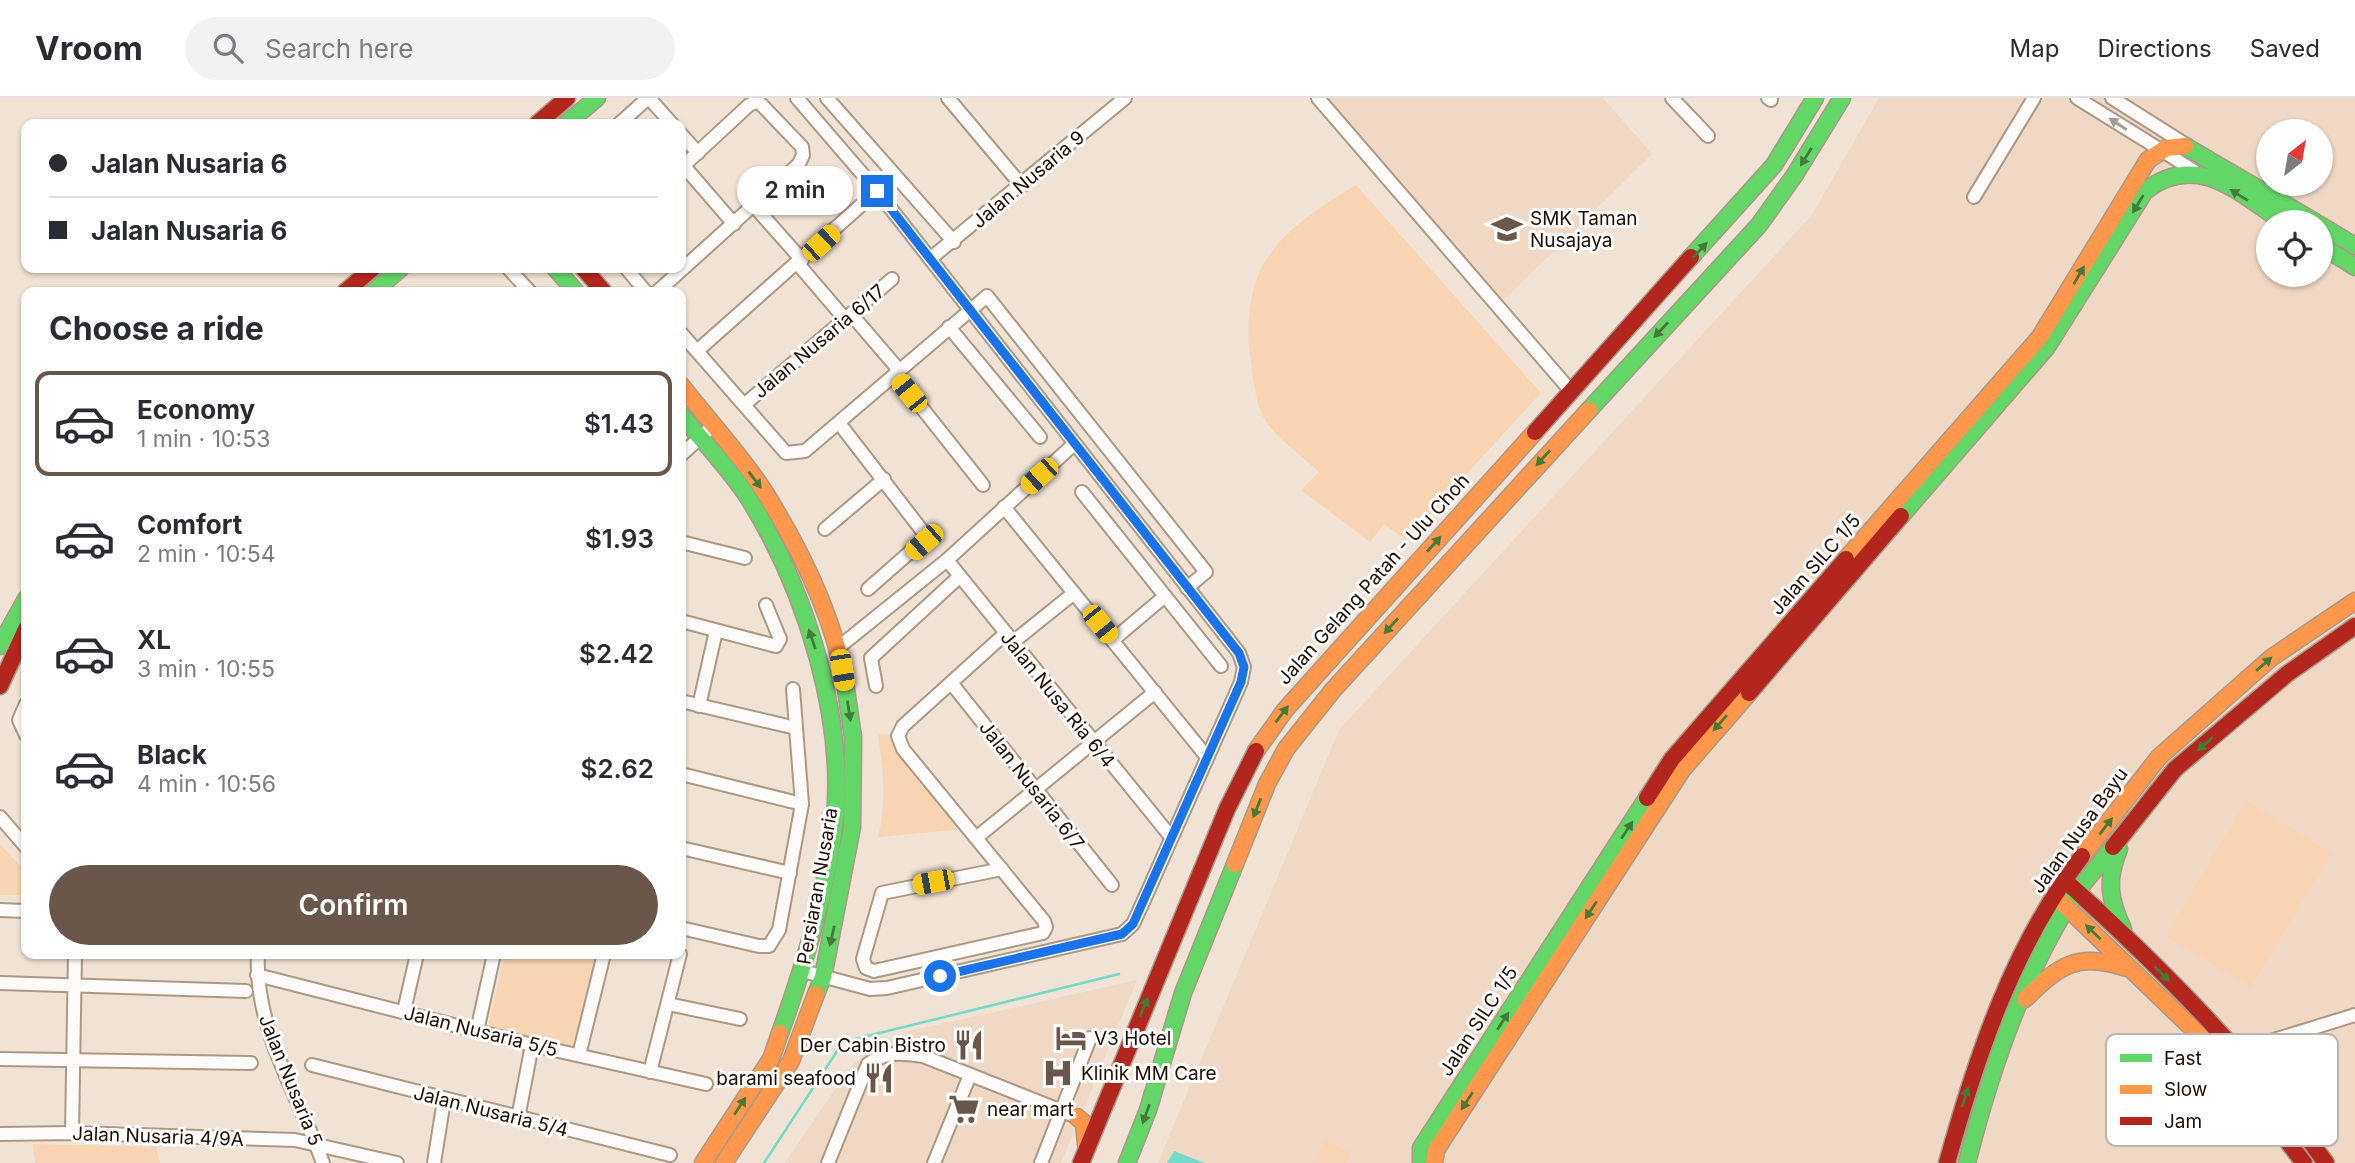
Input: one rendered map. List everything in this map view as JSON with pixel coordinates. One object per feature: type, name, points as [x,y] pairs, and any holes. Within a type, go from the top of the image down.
[{"type":"street","points":[[543,119],[567,98]]},
{"type":"street","points":[[572,119],[597,98]]},
{"type":"street","points":[[626,119],[649,98],[668,119]]},
{"type":"street","points":[[797,98],[877,191],[1073,445],[1239,653],[1244,667],[1241,682],[1133,924],[1122,934],[887,988],[870,989],[803,971]]},
{"type":"street","points":[[827,98],[954,242]]},
{"type":"street","points":[[948,98],[1022,186]]},
{"type":"street","name":"Jalan Nusaria 9","points":[[930,259],[1022,186],[1125,98]]},
{"type":"street","points":[[1318,98],[1570,390]]},
{"type":"street","points":[[1672,98],[1708,136]]},
{"type":"street","name":"Jalan Gelang Patah - Ulu Choh","points":[[1081,1162],[1227,809],[1254,753],[1285,709],[1774,165],[1815,98]]},
{"type":"street","points":[[1127,1163],[1148,1110],[1183,993],[1267,784],[1286,749],[1342,680],[1759,225],[1794,176],[1842,98]]},
{"type":"street","points":[[1974,197],[2034,98]]},
{"type":"street","points":[[2077,98],[2096,103],[2159,150],[2264,210]]},
{"type":"street","points":[[2112,98],[2295,210]]},
{"type":"street","points":[[686,164],[750,105],[758,101],[802,146],[803,155],[799,164],[686,266]]},
{"type":"street","points":[[686,140],[698,153]]},
{"type":"street","points":[[2159,150],[2171,146],[2188,146]]},
{"type":"street","name":"Jalan SILC 1/5","points":[[1421,1163],[1421,1148],[1672,759],[2040,337],[2134,181],[2159,150]]},
{"type":"street","name":"Jalan SILC 1/5","points":[[1434,1163],[1436,1150],[1682,770],[2047,347],[2146,191],[2172,172],[2193,170]]},
{"type":"street","points":[[686,171],[734,224]]},
{"type":"street","points":[[696,351],[800,262],[877,191]]},
{"type":"street","points":[[755,206],[800,262],[897,372],[983,485]]},
{"type":"street","points":[[2333,233],[2355,246]]},
{"type":"street","points":[[2333,253],[2355,267]]},
{"type":"street","points":[[351,287],[367,273]]},
{"type":"street","points":[[379,287],[395,273]]},
{"type":"street","points":[[513,273],[525,287]]},
{"type":"street","points":[[559,273],[572,287]]},
{"type":"street","points":[[587,273],[600,287]]},
{"type":"street","points":[[630,273],[642,287]]},
{"type":"street","points":[[663,287],[679,273]]},
{"type":"street","name":"Jalan Nusaria 6/17","points":[[745,404],[892,279]]},
{"type":"street","points":[[686,339],[786,453],[805,451],[987,296],[1206,572],[1187,588]]},
{"type":"street","points":[[949,327],[1040,437]]},
{"type":"street","name":"Persiaran Nusaria","points":[[686,391],[763,490],[801,561],[839,647],[853,737],[852,827],[823,977],[791,1061],[724,1163]]},
{"type":"street","name":"Persiaran Nusaria","points":[[686,421],[750,500],[788,570],[816,649],[834,735],[834,826],[803,971],[771,1059],[703,1163]]},
{"type":"street","points":[[839,423],[927,537],[869,589]]},
{"type":"street","points":[[686,451],[713,425]]},
{"type":"street","points":[[839,647],[947,560],[1073,445]]},
{"type":"street","points":[[825,529],[884,480]]},
{"type":"street","points":[[1082,492],[1221,666]]},
{"type":"street","points":[[1004,507],[1207,757]]},
{"type":"street","points":[[686,545],[745,558]]},
{"type":"street","name":"Jalan Nusa Ria 6/4","points":[[947,560],[1171,837]]},
{"type":"street","points":[[876,686],[871,658],[960,576]]},
{"type":"street","points":[[1002,869],[882,893],[863,959],[866,968],[874,971],[1043,933],[1046,927],[1002,869],[904,749],[898,736],[903,726],[952,684],[1009,638],[1074,593]]},
{"type":"street","points":[[1112,640],[1165,596]]},
{"type":"street","name":"Jalan Nusa Bayu","points":[[1967,1163],[1987,1083],[2061,901],[2064,880],[2159,757],[2271,658],[2355,601]]},
{"type":"street","points":[[686,622],[776,646],[780,639],[766,605]]},
{"type":"street","points":[[0,646],[21,608]]},
{"type":"street","name":"Jalan Nusa Bayu","points":[[1947,1163],[1971,1076],[2011,975],[2061,901],[2078,892],[2175,769],[2287,674],[2355,626]]},
{"type":"street","points":[[699,706],[716,631]]},
{"type":"street","points":[[0,686],[21,640]]},
{"type":"street","name":"Jalan Nusaria 6/7","points":[[952,684],[1033,790],[1112,885]]},
{"type":"street","points":[[686,929],[769,946],[779,930],[802,804],[793,689]]},
{"type":"street","points":[[976,838],[1155,692]]},
{"type":"street","points":[[686,702],[796,728]]},
{"type":"street","points":[[686,775],[802,804]]},
{"type":"street","points":[[0,817],[21,836]]},
{"type":"street","points":[[2127,939],[2108,897],[2111,868],[2129,827]]},
{"type":"street","points":[[686,849],[790,873]]},
{"type":"street","points":[[2064,880],[2221,1034]]},
{"type":"street","points":[[2061,901],[2198,1034]]},
{"type":"street","points":[[0,910],[21,911]]},
{"type":"street","points":[[72,1133],[75,959]]},
{"type":"street","name":"Jalan Nusaria 5","points":[[258,959],[257,975],[266,1027],[323,1163]]},
{"type":"street","points":[[404,1011],[416,959]]},
{"type":"street","points":[[477,1031],[493,959]]},
{"type":"street","points":[[579,1055],[603,959]]},
{"type":"street","points":[[650,1072],[679,959]]},
{"type":"street","points":[[2019,1004],[2052,972],[2077,960],[2101,959],[2133,970]]},
{"type":"street","name":"Jalan Nusaria 5/5","points":[[257,975],[531,1045],[706,1084]]},
{"type":"street","points":[[0,984],[246,991]]},
{"type":"street","points":[[668,1004],[740,1019]]},
{"type":"street","points":[[2293,1034],[2355,1015]]},
{"type":"street","points":[[1041,1163],[1069,1114],[1090,1038]]},
{"type":"street","points":[[517,1118],[531,1045]]},
{"type":"street","points":[[828,1163],[868,1064],[882,1055],[899,1052],[923,1056],[1069,1114],[1084,1123],[1086,1131],[1081,1162]]},
{"type":"street","points":[[0,1059],[251,1063]]},
{"type":"street","name":"Jalan Nusaria 5/4","points":[[312,1065],[670,1155]]},
{"type":"street","points":[[934,1163],[970,1075]]},
{"type":"street","points":[[1069,1114],[1093,1115],[1108,1093]]},
{"type":"street","points":[[434,1163],[444,1100]]},
{"type":"street","name":"Jalan Nusaria 4/9A","points":[[0,1134],[72,1133],[316,1143],[397,1163]]},
{"type":"street","points":[[2291,1146],[2304,1163]]},
{"type":"street","points":[[2314,1146],[2326,1163]]},
{"type":"shaded area","name":"SMK Taman Nusajaya","points":[[1325,98],[1603,98],[1652,154],[1501,303]]},
{"type":"shaded area","points":[[1879,98],[2355,98],[2355,1163],[1158,1163],[1339,730],[1812,215]]},
{"type":"shaded area","points":[[1356,185],[1541,393],[1406,540],[1384,524],[1370,542],[1301,490],[1319,472],[1283,441],[1265,420],[1257,400],[1251,362],[1251,300],[1258,275],[1270,254],[1305,219]]},
{"type":"shaded area","points":[[878,734],[897,735],[965,829],[878,837],[883,773]]},
{"type":"shaded area","points":[[2246,801],[2332,853],[2251,987],[2166,936]]},
{"type":"shaded area","points":[[0,844],[21,867],[21,895],[0,895]]},
{"type":"shaded area","points":[[504,959],[599,959],[578,1048],[488,1027]]},
{"type":"shaded area","points":[[1137,980],[1061,1163],[785,1163],[851,1066],[867,1052],[910,1031]]},
{"type":"shaded area","points":[[1326,1141],[1351,1153],[1346,1163],[1314,1162]]},
{"type":"shaded area","points":[[33,1144],[156,1147],[160,1163],[35,1163]]},
{"type":"water","points":[[1174,1151],[1205,1163],[1167,1163]]},
{"type":"waterway","points":[[764,1163],[843,1042],[1119,974]]},
{"type":"traffic: fast","points":[[572,119],[597,98]]},
{"type":"traffic: fast","points":[[1691,257],[1774,165],[1815,98]]},
{"type":"traffic: fast","points":[[1589,410],[1759,225],[1794,176],[1842,98]]},
{"type":"traffic: fast","points":[[2185,146],[2294,210]]},
{"type":"traffic: fast","points":[[1901,516],[2047,347],[2145,191],[2164,180],[2182,175],[2200,175],[2233,188],[2266,210]]},
{"type":"traffic: fast","points":[[2333,233],[2355,246]]},
{"type":"traffic: fast","points":[[2333,253],[2355,267]]},
{"type":"traffic: fast","points":[[379,287],[395,273]]},
{"type":"traffic: fast","points":[[559,273],[572,287]]},
{"type":"traffic: fast","points":[[686,421],[735,479],[771,537],[805,616],[828,701],[834,744],[834,827],[813,932],[780,1033]]},
{"type":"traffic: fast","points":[[0,646],[21,608]]},
{"type":"traffic: fast","points":[[816,994],[823,977],[852,827],[853,737],[845,683]]},
{"type":"traffic: fast","points":[[1421,1163],[1421,1148],[1647,798]]},
{"type":"traffic: fast","points":[[1967,1163],[2007,1031],[2034,968],[2072,899],[2113,847]]},
{"type":"traffic: fast","points":[[2119,849],[2112,870],[2111,889],[2123,929]]},
{"type":"traffic: fast","points":[[1127,1163],[1148,1110],[1183,993],[1235,864]]},
{"type":"traffic: slow","points":[[1846,559],[2040,337],[2148,160],[2166,148],[2185,146]]},
{"type":"traffic: slow","points":[[686,391],[755,477],[790,535],[824,608],[845,683]]},
{"type":"traffic: slow","points":[[1235,864],[1267,784],[1286,749],[1333,690],[1589,410]]},
{"type":"traffic: slow","points":[[1256,751],[1285,710],[1535,432]]},
{"type":"traffic: slow","points":[[2082,856],[2159,757],[2271,658],[2355,601]]},
{"type":"traffic: slow","points":[[1434,1163],[1436,1150],[1682,770],[1749,693]]},
{"type":"traffic: slow","points":[[2059,900],[2198,1034]]},
{"type":"traffic: slow","points":[[2025,999],[2049,977],[2071,964],[2095,961],[2127,968]]},
{"type":"traffic: slow","points":[[724,1163],[791,1061],[816,994]]},
{"type":"traffic: slow","points":[[703,1163],[771,1059],[780,1033]]},
{"type":"traffic: slow","points":[[1077,1117],[1084,1123],[1086,1144]]},
{"type":"traffic: jam","points":[[543,119],[567,98]]},
{"type":"traffic: jam","points":[[1535,432],[1691,257]]},
{"type":"traffic: jam","points":[[351,287],[367,273]]},
{"type":"traffic: jam","points":[[587,273],[600,287]]},
{"type":"traffic: jam","points":[[1749,693],[1901,516]]},
{"type":"traffic: jam","points":[[1647,798],[1672,759],[1846,559]]},
{"type":"traffic: jam","points":[[2113,847],[2175,769],[2287,674],[2355,626]]},
{"type":"traffic: jam","points":[[0,686],[21,640]]},
{"type":"traffic: jam","points":[[1081,1163],[1227,809],[1256,751]]},
{"type":"traffic: jam","points":[[1947,1163],[1985,1042],[2017,964],[2036,927],[2082,856]]},
{"type":"traffic: jam","points":[[2071,886],[2140,951],[2221,1034]]},
{"type":"traffic: jam","points":[[2291,1146],[2304,1163]]},
{"type":"traffic: jam","points":[[2313,1146],[2326,1163]]},
{"type":"place","name":"SMK Taman Nusajaya","points":[[1507,229]]},
{"type":"place","name":"V3 Hotel","points":[[1071,1038]]},
{"type":"place","name":"Der Cabin Bistro","points":[[969,1045]]},
{"type":"place","name":"Klinik MM Care","points":[[1058,1073]]},
{"type":"place","name":"barami seafood","points":[[879,1078]]},
{"type":"place","name":"near mart","points":[[964,1109]]},
{"type":"route","points":[[877,191],[1073,445],[1239,653],[1244,667],[1241,682],[1133,924],[1122,934],[940,976]]}]
